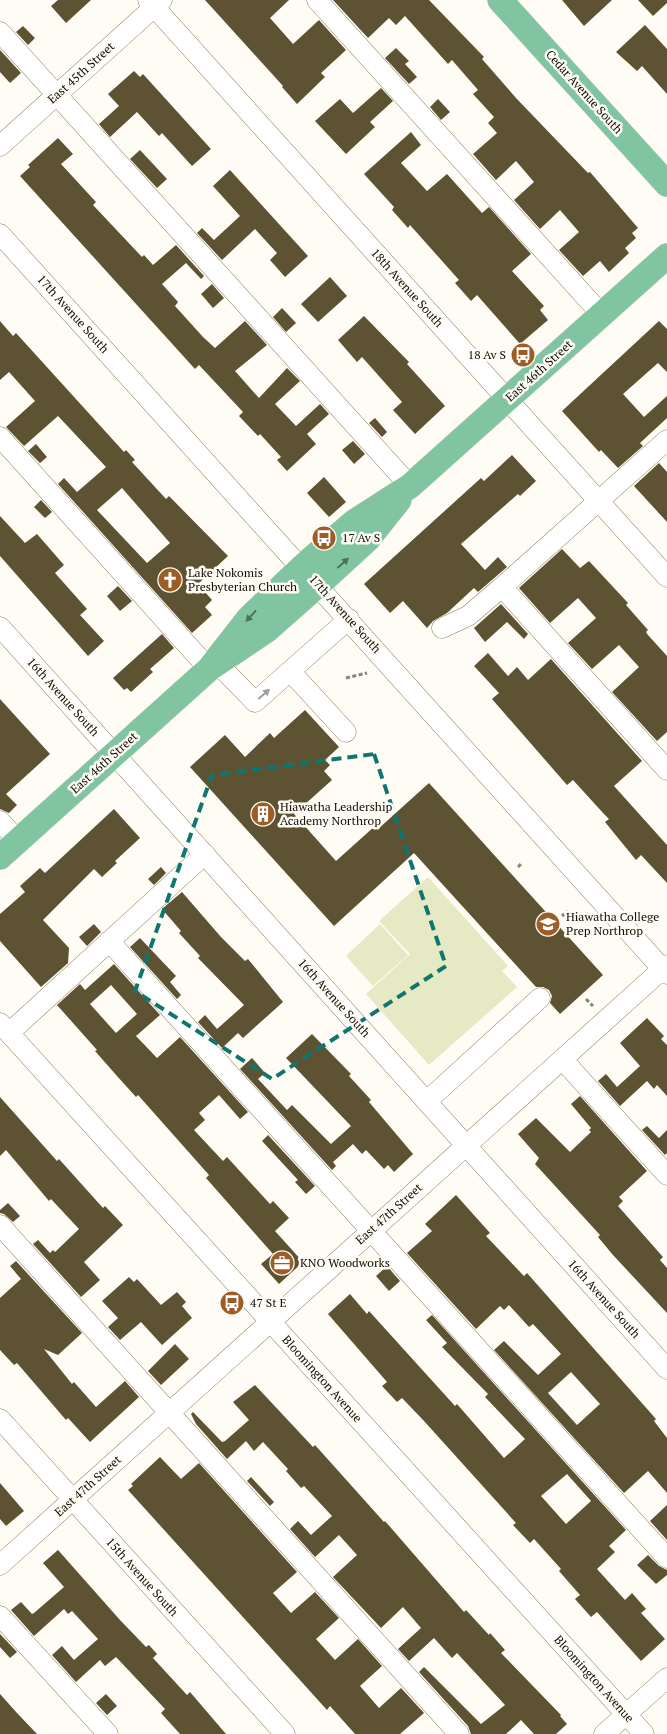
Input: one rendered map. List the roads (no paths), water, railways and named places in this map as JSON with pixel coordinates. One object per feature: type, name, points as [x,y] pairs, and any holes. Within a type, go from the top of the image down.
[{"type":"main road","name":"Cedar Avenue South","points":[[500,0],[667,184]]},
{"type":"main road","name":"East 46th Street","points":[[9,849],[213,666],[249,618],[368,539],[410,486],[667,256]]},
{"type":"street","points":[[317,0],[602,315]]},
{"type":"street","name":"East 45th Street","points":[[0,146],[155,2]]},
{"type":"street","name":"18th Avenue South","points":[[155,2],[667,577]]},
{"type":"street","points":[[0,32],[410,486]]},
{"type":"street","name":"17th Avenue South","points":[[0,234],[665,969]]},
{"type":"street","points":[[0,437],[213,666],[255,702],[349,619]]},
{"type":"street","points":[[442,628],[468,616],[502,588],[667,440]]},
{"type":"street","points":[[502,588],[667,770]]},
{"type":"street","name":"16th Avenue South","points":[[0,627],[667,1369]]},
{"type":"street","points":[[290,671],[346,732]]},
{"type":"street","points":[[0,821],[9,849]]},
{"type":"street","points":[[4,1028],[109,941],[205,854]]},
{"type":"street","points":[[109,941],[667,1558]]},
{"type":"street","name":"East 47th Street","points":[[0,1565],[168,1412],[665,969]]},
{"type":"street","points":[[427,1100],[540,998]]},
{"type":"street","name":"Bloomington Avenue","points":[[4,1028],[644,1734]]},
{"type":"street","points":[[562,1059],[667,1175]]},
{"type":"street","points":[[0,1226],[458,1734]]},
{"type":"street","name":"15th Avenue South","points":[[0,1419],[285,1734]]},
{"type":"street","points":[[0,1616],[108,1734]]},
{"type":"street","points":[[604,1734],[667,1678]]},
{"type":"place","name":"18 Av S","points":[[523,355]]},
{"type":"place","name":"17 Av S","points":[[324,538]]},
{"type":"place","name":"Lake Nokomis Presbyterian Church","points":[[170,580]]},
{"type":"place","name":"Hiawatha Leadership Academy Northrop","points":[[263,814]]},
{"type":"place","name":"Hiawatha College Prep Northrop","points":[[548,924]]},
{"type":"place","name":"KNO Woodworks","points":[[282,1263]]},
{"type":"place","name":"47 St E","points":[[232,1303]]}]
